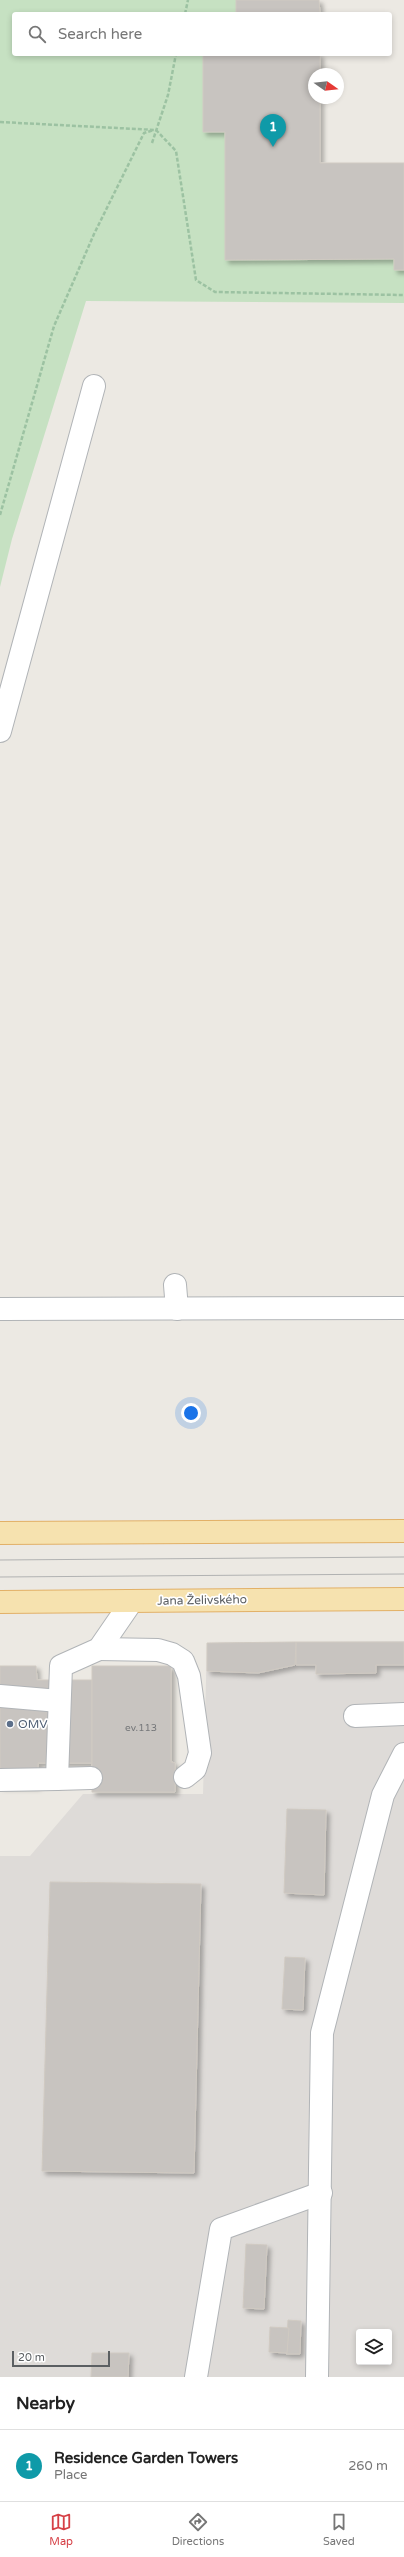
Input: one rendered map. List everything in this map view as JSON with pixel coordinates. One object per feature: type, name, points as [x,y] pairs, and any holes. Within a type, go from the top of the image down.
[{"type":"main road","points":[[0,1533],[404,1531]]},
{"type":"main road","name":"Jana Želivského","points":[[0,1602],[404,1598]]},
{"type":"lane","points":[[0,731],[94,386]]},
{"type":"lane","points":[[175,1285],[177,1309]]},
{"type":"lane","points":[[0,1309],[404,1308]]},
{"type":"lane","points":[[98,1649],[132,1600]]},
{"type":"lane","points":[[57,1779],[61,1666],[98,1649],[158,1650],[172,1654],[183,1662],[189,1676],[200,1753],[195,1769],[185,1777]]},
{"type":"lane","points":[[0,1696],[59,1701]]},
{"type":"lane","points":[[355,1716],[404,1714]]},
{"type":"lane","points":[[317,2377],[321,2193],[322,2033],[383,1795],[404,1754]]},
{"type":"lane","points":[[0,1780],[91,1778]]},
{"type":"lane","points":[[196,2377],[221,2229],[321,2193]]},
{"type":"path","points":[[185,12],[188,0]]},
{"type":"path","points":[[152,143],[168,95],[176,56]]},
{"type":"path","points":[[0,122],[156,130],[176,151],[196,280],[215,292],[404,295]]},
{"type":"path","points":[[0,515],[54,326],[94,234],[144,133],[156,130]]},
{"type":"shaded area","points":[[404,1641],[404,2377],[0,2377],[0,1856],[30,1856],[83,1794],[203,1794],[207,1643]]},
{"type":"green space","points":[[0,0],[236,0],[236,12],[12,12],[12,56],[203,56],[203,132],[225,132],[225,260],[394,259],[404,270],[404,303],[86,301],[12,539],[0,587]]},
{"type":"building","points":[[236,0],[319,0],[320,12],[236,12]]},
{"type":"building","points":[[203,56],[320,56],[320,68],[308,68],[308,104],[320,104],[320,163],[404,163],[404,270],[394,270],[394,259],[225,260],[225,132],[203,132]]},
{"type":"building","points":[[296,1642],[404,1642],[404,1665],[376,1665],[376,1673],[316,1674],[316,1665],[296,1665]]},
{"type":"building","points":[[296,1642],[295,1665],[258,1673],[207,1671],[207,1643]]},
{"type":"building","points":[[0,1666],[36,1666],[37,1680],[92,1680],[92,1763],[38,1763],[37,1786],[0,1786]]},
{"type":"building","points":[[92,1666],[171,1666],[171,1762],[175,1763],[175,1792],[92,1792]]},
{"type":"building","points":[[287,1809],[326,1810],[324,1895],[284,1893]]},
{"type":"building","points":[[50,1882],[201,1884],[194,2173],[42,2171]]},
{"type":"building","points":[[285,1957],[305,1958],[303,2010],[282,2009]]},
{"type":"building","points":[[246,2244],[267,2245],[264,2309],[243,2308]]},
{"type":"building","points":[[288,2320],[301,2321],[300,2354],[286,2354]]},
{"type":"building","points":[[270,2327],[289,2328],[287,2353],[269,2352]]},
{"type":"building","points":[[92,2353],[129,2353],[128,2377],[91,2377]]},
{"type":"tram line","points":[[0,1560],[404,1557]]},
{"type":"tram line","points":[[0,1577],[404,1574]]},
{"type":"place","name":"Residence Garden Towers","points":[[273,147]]},
{"type":"place","name":"OMV","points":[[10,1724]]}]
